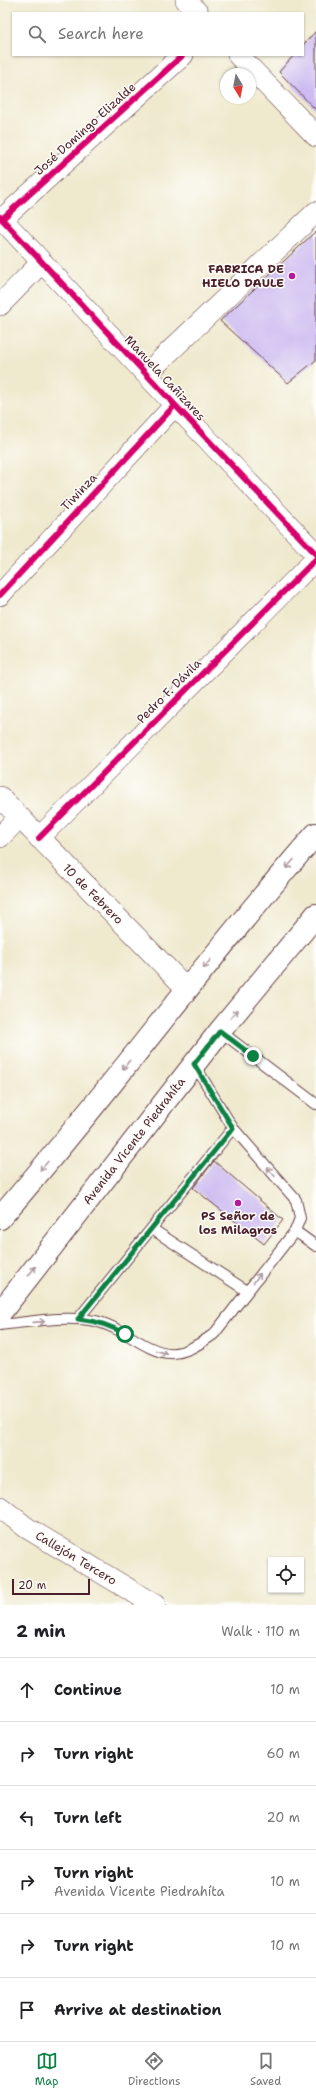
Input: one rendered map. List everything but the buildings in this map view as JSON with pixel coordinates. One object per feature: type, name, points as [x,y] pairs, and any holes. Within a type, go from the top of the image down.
[{"type":"main road","points":[[0,1218],[44,1168],[256,902],[316,834]]},
{"type":"main road","name":"Avenida Vicente Piedrahíta","points":[[0,1313],[220,1031],[316,914]]},
{"type":"street","points":[[186,0],[197,12]]},
{"type":"street","name":"José Domingo Elizalde","points":[[1,218],[182,56]]},
{"type":"street","points":[[239,56],[316,136]]},
{"type":"street","points":[[146,374],[316,212]]},
{"type":"street","name":"Manuela Cañizares","points":[[1,218],[316,554]]},
{"type":"street","points":[[0,305],[42,262]]},
{"type":"street","name":"Tiwinza","points":[[0,595],[175,405]]},
{"type":"street","name":"Pedro F. Dávila","points":[[39,838],[316,559]]},
{"type":"street","name":"10 de Febrero","points":[[0,797],[187,989]]},
{"type":"street","points":[[0,837],[20,817]]},
{"type":"street","name":"Callejón Tercero","points":[[0,1507],[27,1528],[155,1605]]},
{"type":"lane","points":[[220,1031],[316,1104]]},
{"type":"lane","points":[[0,1325],[78,1319],[96,1321],[114,1327],[162,1354],[180,1354],[197,1346],[214,1334],[295,1231],[300,1218],[296,1200],[233,1128],[194,1064]]},
{"type":"lane","points":[[78,1319],[233,1128]]},
{"type":"lane","points":[[152,1229],[247,1291]]},
{"type":"lane","points":[[295,1231],[316,1246]]},
{"type":"cycle path","points":[[2,219],[182,56]]},
{"type":"cycle path","points":[[0,217],[316,554]]},
{"type":"cycle path","points":[[0,595],[175,405]]},
{"type":"cycle path","points":[[39,838],[316,559]]},
{"type":"place","name":"FABRICA DE HIELO DAULE","points":[[292,276]]},
{"type":"place","name":"PS Señor de los Milagros","points":[[238,1203]]},
{"type":"route","points":[[125,1334],[114,1327],[96,1321],[78,1319],[233,1128],[194,1064],[220,1031],[253,1056]]}]
